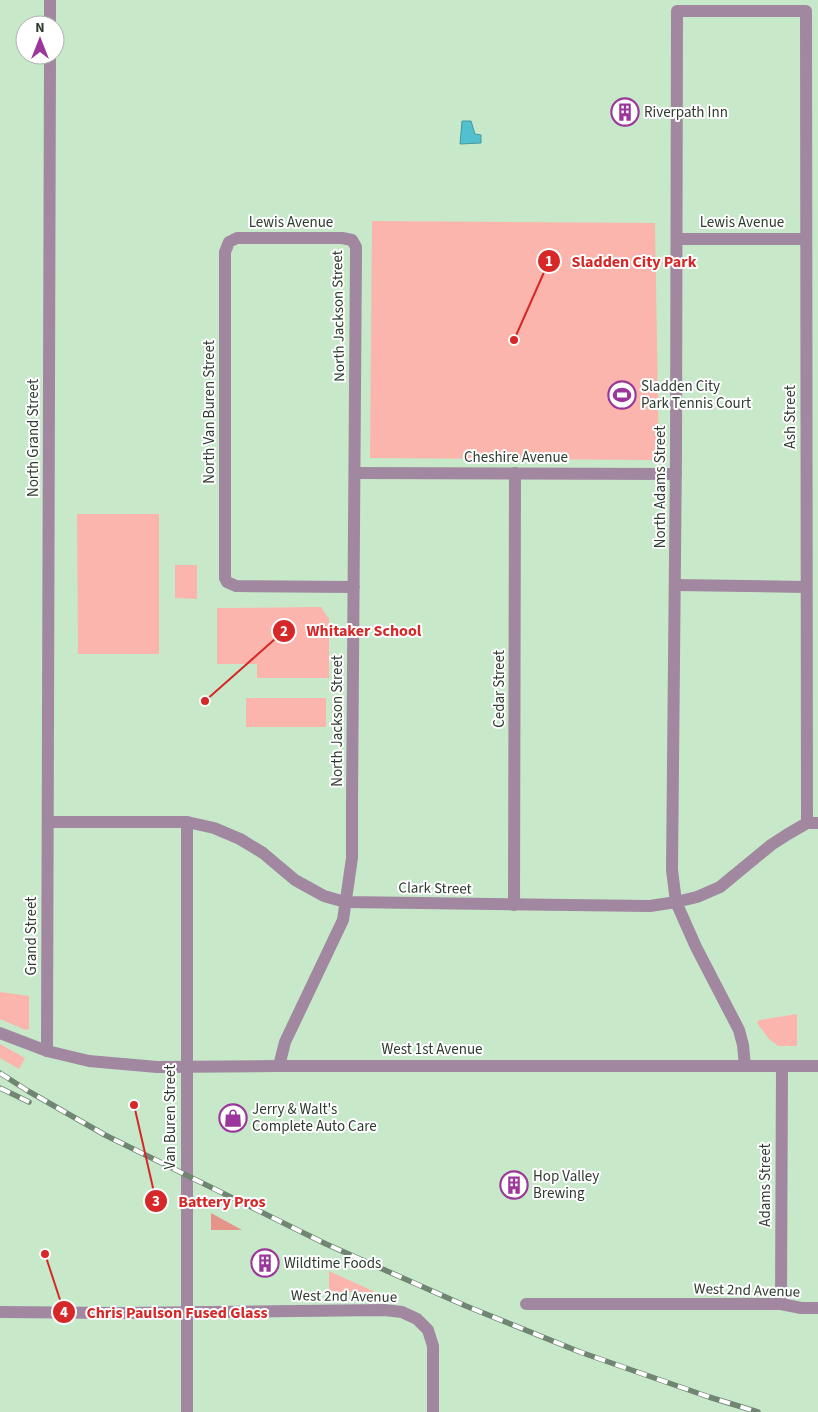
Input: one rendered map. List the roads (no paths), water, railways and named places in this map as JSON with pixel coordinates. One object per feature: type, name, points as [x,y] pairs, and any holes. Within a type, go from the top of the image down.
[{"type":"street","points":[[50,0],[50,15]]},
{"type":"street","name":"North Adams Street","points":[[676,902],[672,870],[676,474],[677,12],[806,12]]},
{"type":"street","name":"Ash Street","points":[[806,12],[806,587],[812,823]]},
{"type":"street","name":"North Grand Street","points":[[48,822],[50,65]]},
{"type":"street","name":"Lewis Avenue","points":[[229,242],[236,238],[349,238],[354,242]]},
{"type":"street","name":"Lewis Avenue","points":[[677,239],[806,239]]},
{"type":"street","name":"North Van Buren Street","points":[[229,242],[225,252],[224,574],[228,582],[236,586],[354,587]]},
{"type":"street","name":"North Jackson Street","points":[[279,1066],[285,1042],[343,920],[352,853],[356,252],[354,242]]},
{"type":"street","name":"Cheshire Avenue","points":[[355,473],[676,474]]},
{"type":"street","name":"Cedar Street","points":[[514,905],[515,473]]},
{"type":"street","points":[[675,585],[806,587]]},
{"type":"street","name":"Clark Street","points":[[48,822],[187,822],[214,828],[240,839],[263,853],[295,880],[324,896],[346,902],[650,906],[697,897],[720,887],[771,845],[812,823]]},
{"type":"street","name":"Grand Street","points":[[47,1051],[48,822]]},
{"type":"street","name":"Van Buren Street","points":[[187,822],[187,1412]]},
{"type":"street","points":[[676,902],[692,940],[739,1030],[745,1066]]},
{"type":"street","name":"West 1st Avenue","points":[[0,1033],[47,1051],[89,1061],[157,1067],[818,1066]]},
{"type":"street","name":"Adams Street","points":[[781,1304],[782,1066]]},
{"type":"street","name":"West 2nd Avenue","points":[[526,1304],[781,1304],[801,1308],[818,1308]]},
{"type":"street","name":"West 2nd Avenue","points":[[0,1312],[384,1310],[402,1312],[417,1319],[428,1330],[433,1346],[433,1412]]},
{"type":"water","points":[[462,121],[471,121],[475,134],[481,135],[481,143],[460,144]]},
{"type":"railway","points":[[0,1073],[105,1135],[326,1244],[466,1306],[580,1352],[758,1412]]},
{"type":"railway","points":[[0,1088],[29,1102]]},
{"type":"place","name":"Riverpath Inn","points":[[625,112]]},
{"type":"place","name":"Sladden City Park","points":[[514,340]]},
{"type":"place","name":"Sladden City Park Tennis Court","points":[[622,395]]},
{"type":"place","name":"Whitaker School","points":[[205,701]]},
{"type":"place","name":"Battery Pros","points":[[134,1105]]},
{"type":"place","name":"Jerry & Walt's Complete Auto Care","points":[[233,1118]]},
{"type":"place","name":"Hop Valley Brewing","points":[[514,1185]]},
{"type":"place","name":"Chris Paulson Fused Glass","points":[[45,1254]]},
{"type":"place","name":"Wildtime Foods","points":[[265,1263]]}]
